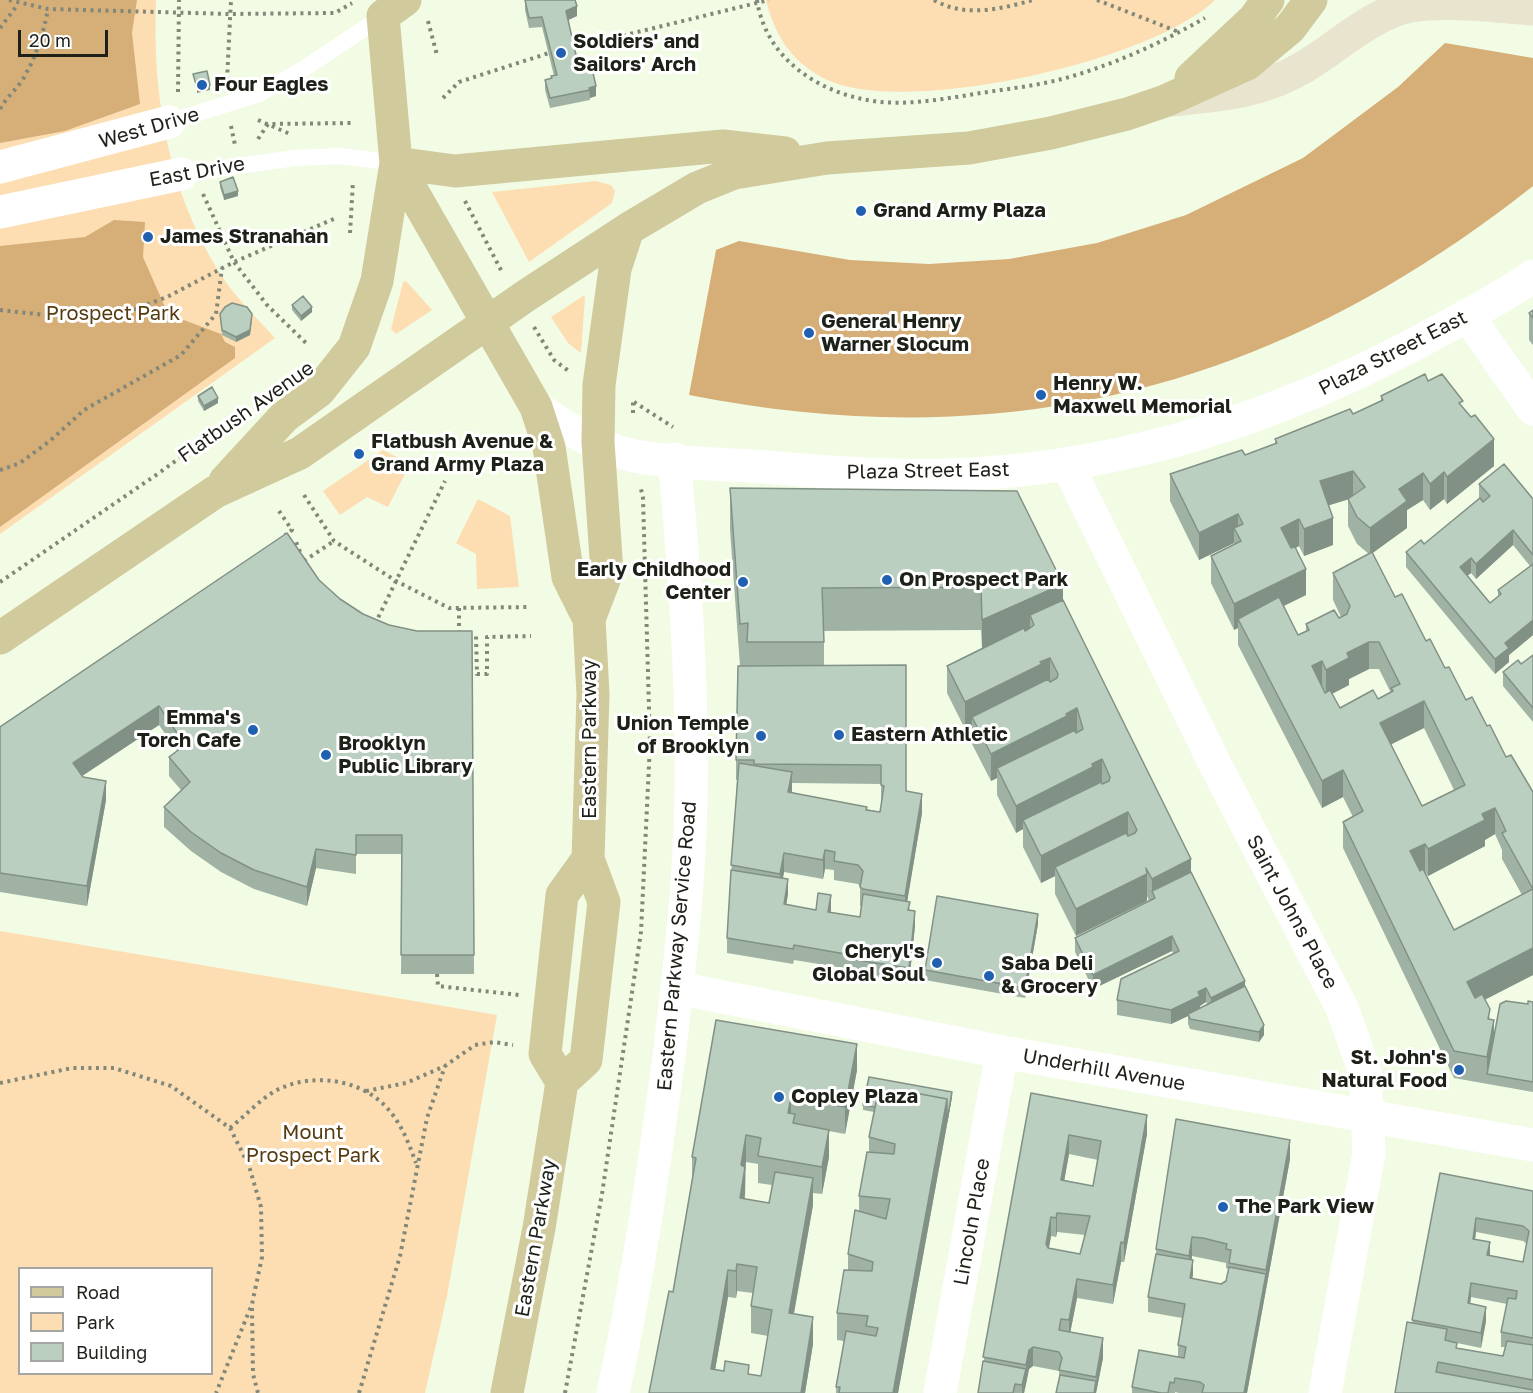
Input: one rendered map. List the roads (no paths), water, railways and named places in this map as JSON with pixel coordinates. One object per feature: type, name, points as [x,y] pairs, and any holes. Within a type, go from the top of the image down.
[{"type":"main road","points":[[1165,101],[1226,47],[1268,0]]},
{"type":"main road","points":[[1165,101],[1247,63],[1290,28],[1311,0]]},
{"type":"main road","points":[[0,638],[215,492],[300,453],[487,322],[628,229],[697,188],[734,173],[827,158],[969,148],[1051,133],[1165,101],[1252,91],[1302,68],[1387,14],[1409,6],[1434,2],[1533,9]]},
{"type":"main road","points":[[215,492],[284,417],[319,391],[354,347],[377,281],[396,163],[389,6]]},
{"type":"main road","points":[[396,163],[455,171],[723,146],[827,158]]},
{"type":"main road","name":"Plaza Street East","points":[[396,163],[537,407]]},
{"type":"main road","name":"Eastern Parkway","points":[[589,619],[607,572],[598,442],[599,385],[615,269],[628,229]]},
{"type":"main road","name":"Eastern Parkway","points":[[507,1393],[539,1228],[562,1082],[586,1060],[604,902],[588,860],[593,694],[589,619],[568,577],[549,447],[537,407]]},
{"type":"main road","points":[[562,1082],[545,1054],[562,895],[588,860]]},
{"type":"street","name":"West Drive","points":[[0,167],[174,112]]},
{"type":"street","name":"East Drive","points":[[0,212],[191,181]]},
{"type":"street","name":"Plaza Street East","points":[[537,407],[570,430],[634,456],[843,473],[971,474],[1067,464],[1161,443],[1249,419],[1372,368],[1533,276]]},
{"type":"street","points":[[1467,315],[1533,409]]},
{"type":"street","name":"Eastern Parkway Service Road","points":[[613,1393],[652,1188],[677,988],[691,796],[691,699],[687,590],[674,459]]},
{"type":"street","name":"Saint Johns Place","points":[[1067,464],[1215,764],[1342,1008],[1365,1072],[1369,1116],[1369,1153],[1325,1393]]},
{"type":"street","name":"Underhill Avenue","points":[[677,988],[1002,1052],[1533,1145]]},
{"type":"street","name":"Lincoln Place","points":[[940,1393],[1002,1052]]},
{"type":"lane","name":"West Drive","points":[[174,112],[226,106],[259,94],[305,68],[389,6]]},
{"type":"lane","name":"East Drive","points":[[191,181],[240,164],[295,158],[347,157],[396,163]]},
{"type":"place","name":"Soldiers' and Sailors' Arch","points":[[561,53]]},
{"type":"place","name":"Four Eagles","points":[[202,85]]},
{"type":"place","name":"Grand Army Plaza","points":[[861,211]]},
{"type":"place","name":"James Stranahan","points":[[148,237]]},
{"type":"place","name":"General Henry Warner Slocum","points":[[809,333]]},
{"type":"place","name":"Henry W. Maxwell Memorial","points":[[1041,395]]},
{"type":"place","name":"Flatbush Avenue & Grand Army Plaza","points":[[359,454]]},
{"type":"place","name":"On Prospect Park","points":[[887,580]]},
{"type":"place","name":"Early Childhood Center","points":[[743,582]]},
{"type":"place","name":"Emma's Torch Cafe","points":[[253,730]]},
{"type":"place","name":"Eastern Athletic","points":[[839,735]]},
{"type":"place","name":"Union Temple of Brooklyn","points":[[761,736]]},
{"type":"place","name":"Brooklyn Public Library","points":[[326,755]]},
{"type":"place","name":"Cheryl's Global Soul","points":[[937,963]]},
{"type":"place","name":"Saba Deli & Grocery","points":[[989,976]]},
{"type":"place","name":"St. John's Natural Food","points":[[1459,1070]]},
{"type":"place","name":"Copley Plaza","points":[[779,1097]]},
{"type":"place","name":"The Park View","points":[[1223,1207]]},
{"type":"park label","name":"Prospect Park","points":[[113,314]]},
{"type":"park label","name":"Mount Prospect Park","points":[[313,1144]]}]
